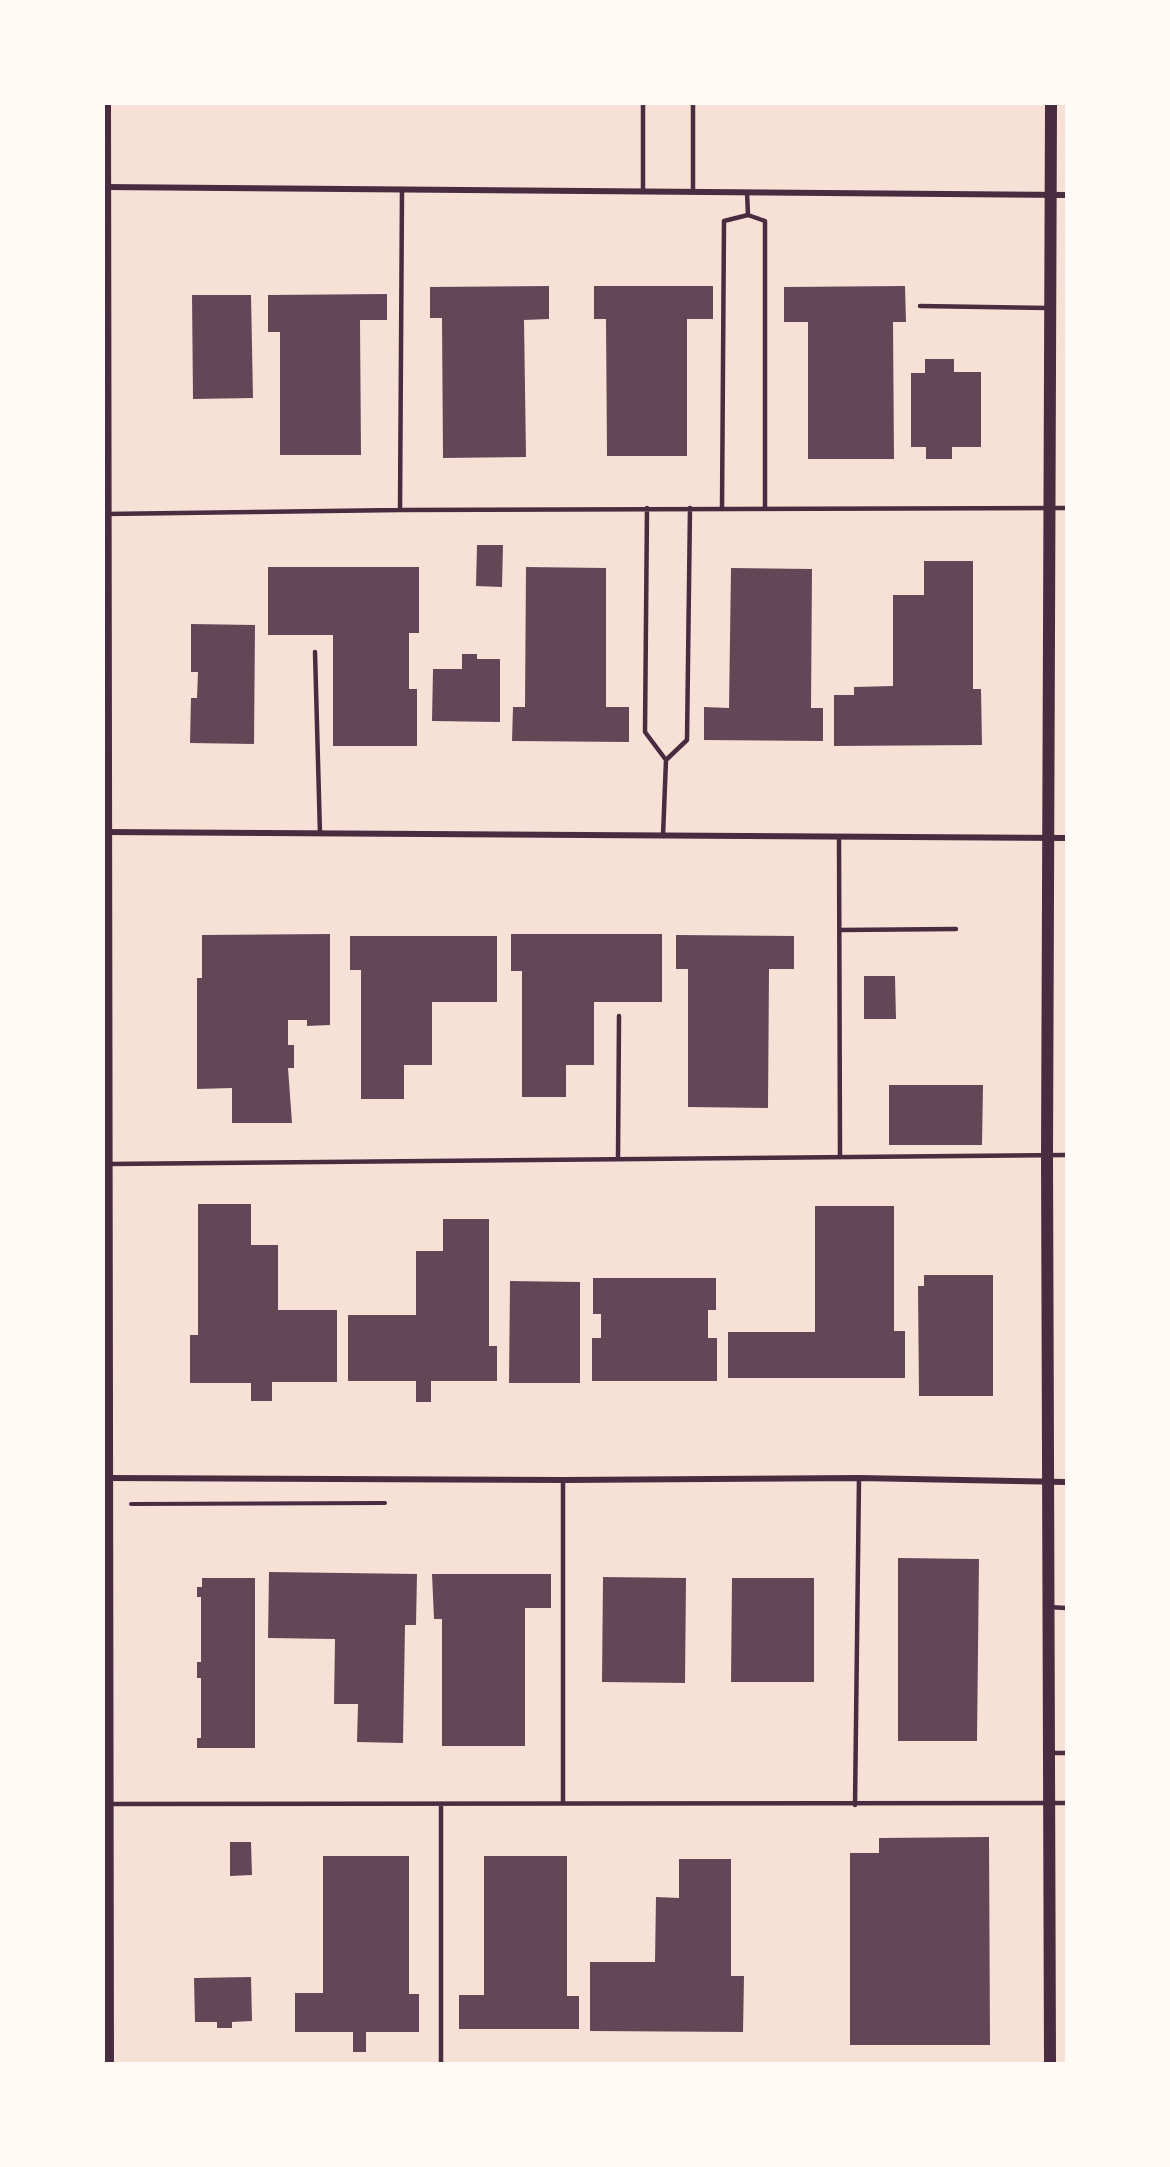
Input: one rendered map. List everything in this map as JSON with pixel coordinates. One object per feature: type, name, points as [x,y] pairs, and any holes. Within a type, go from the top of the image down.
[{"type":"main road","points":[[1050,2064],[1047,1753],[1047,1155],[1051,104]]},
{"type":"street","points":[[106,104],[105,1478],[109,2064]]},
{"type":"street","points":[[105,187],[1066,195]]},
{"type":"street","points":[[105,832],[1066,838]]},
{"type":"street","points":[[105,1478],[563,1480],[859,1478],[1066,1482]]},
{"type":"lane","points":[[643,104],[644,192]]},
{"type":"lane","points":[[693,104],[693,191]]},
{"type":"lane","points":[[400,510],[402,189]]},
{"type":"lane","points":[[747,192],[748,215]]},
{"type":"lane","points":[[722,508],[724,221],[748,215],[765,221],[765,507]]},
{"type":"lane","points":[[920,306],[1050,308]]},
{"type":"lane","points":[[104,515],[765,507],[1066,508]]},
{"type":"lane","points":[[647,508],[645,732],[666,760],[663,836]]},
{"type":"lane","points":[[666,760],[687,740],[690,508]]},
{"type":"lane","points":[[315,652],[320,834]]},
{"type":"lane","points":[[839,837],[840,1157]]},
{"type":"lane","points":[[840,930],[956,929]]},
{"type":"lane","points":[[618,1159],[619,1016]]},
{"type":"lane","points":[[105,1164],[1066,1155]]},
{"type":"lane","points":[[855,1805],[859,1478]]},
{"type":"lane","points":[[563,1480],[563,1803]]},
{"type":"lane","points":[[1047,1607],[1066,1608]]},
{"type":"lane","points":[[1047,1753],[1066,1753]]},
{"type":"lane","points":[[108,1804],[1066,1803]]},
{"type":"lane","points":[[441,1804],[441,2064]]},
{"type":"building","points":[[549,286],[549,319],[524,320],[526,457],[443,458],[442,318],[430,318],[430,287]]},
{"type":"building","points":[[594,286],[713,286],[713,319],[687,319],[687,456],[607,456],[606,319],[594,319]]},
{"type":"building","points":[[905,286],[906,322],[893,322],[894,459],[808,459],[808,322],[784,322],[784,287]]},
{"type":"building","points":[[387,294],[387,320],[360,320],[361,455],[280,455],[280,332],[268,332],[268,295]]},
{"type":"building","points":[[192,295],[251,295],[253,398],[193,399]]},
{"type":"building","points":[[925,359],[954,359],[954,372],[981,372],[981,447],[952,447],[952,459],[926,459],[926,447],[911,447],[911,373],[925,373]]},
{"type":"building","points":[[477,545],[503,545],[502,587],[476,586]]},
{"type":"building","points":[[924,561],[973,561],[973,689],[981,689],[982,745],[834,746],[834,695],[854,695],[854,687],[893,686],[893,595],[924,595]]},
{"type":"building","points":[[268,567],[419,567],[419,633],[409,633],[409,689],[417,689],[417,746],[333,746],[333,635],[268,635]]},
{"type":"building","points":[[526,567],[606,568],[606,707],[629,707],[629,742],[512,741],[513,707],[525,707]]},
{"type":"building","points":[[731,568],[812,569],[811,708],[823,708],[823,741],[704,740],[704,707],[729,708]]},
{"type":"building","points":[[191,624],[255,625],[254,744],[190,743],[191,698],[197,698],[198,672],[191,672]]},
{"type":"building","points":[[462,654],[477,654],[477,659],[500,659],[500,722],[432,721],[433,669],[462,669]]},
{"type":"building","points":[[330,934],[330,1025],[307,1026],[307,1020],[288,1020],[288,1045],[294,1045],[294,1068],[288,1068],[292,1123],[232,1123],[232,1088],[197,1089],[197,978],[202,978],[202,935]]},
{"type":"building","points":[[511,934],[662,934],[662,1002],[594,1002],[594,1065],[566,1065],[566,1097],[522,1097],[522,971],[511,971]]},
{"type":"building","points":[[676,935],[794,936],[794,969],[769,969],[768,1108],[688,1107],[688,969],[676,969]]},
{"type":"building","points":[[350,936],[497,936],[497,1002],[432,1002],[432,1065],[404,1065],[404,1099],[361,1099],[361,970],[350,970]]},
{"type":"building","points":[[864,976],[895,976],[896,1019],[864,1019]]},
{"type":"building","points":[[889,1085],[983,1085],[982,1145],[889,1145]]},
{"type":"building","points":[[198,1204],[251,1204],[251,1245],[278,1245],[278,1310],[337,1310],[337,1382],[272,1382],[272,1401],[251,1401],[251,1383],[190,1383],[190,1335],[198,1335]]},
{"type":"building","points":[[815,1206],[894,1206],[894,1331],[905,1331],[905,1378],[728,1378],[728,1332],[815,1332]]},
{"type":"building","points":[[443,1219],[489,1219],[489,1346],[497,1346],[497,1381],[431,1381],[431,1402],[416,1402],[416,1381],[348,1381],[348,1315],[416,1315],[416,1251],[443,1251]]},
{"type":"building","points":[[924,1275],[993,1275],[993,1396],[919,1396],[918,1286],[924,1286]]},
{"type":"building","points":[[593,1278],[716,1278],[716,1310],[708,1310],[708,1338],[717,1338],[717,1381],[592,1381],[592,1338],[601,1338],[601,1314],[593,1314]]},
{"type":"building","points":[[510,1281],[580,1282],[580,1383],[509,1383]]},
{"type":"building","points":[[898,1558],[979,1559],[977,1741],[898,1741]]},
{"type":"building","points":[[269,1572],[417,1574],[416,1625],[405,1625],[403,1743],[357,1742],[358,1704],[334,1704],[335,1639],[268,1638]]},
{"type":"building","points":[[432,1574],[551,1574],[551,1608],[525,1608],[525,1746],[442,1746],[442,1619],[434,1619]]},
{"type":"building","points":[[603,1577],[686,1578],[685,1683],[602,1682]]},
{"type":"building","points":[[202,1578],[255,1578],[255,1748],[197,1748],[197,1738],[201,1738],[201,1678],[197,1678],[197,1662],[201,1662],[201,1597],[197,1597],[197,1587],[202,1587]]},
{"type":"building","points":[[732,1578],[814,1578],[814,1682],[731,1682]]},
{"type":"building","points":[[989,1837],[990,2045],[850,2045],[850,1853],[879,1853],[879,1838]]},
{"type":"building","points":[[230,1842],[251,1842],[252,1875],[230,1876]]},
{"type":"building","points":[[323,1856],[409,1856],[409,1994],[419,1994],[419,2032],[366,2032],[366,2052],[353,2052],[353,2032],[295,2032],[295,1993],[323,1993]]},
{"type":"building","points":[[484,1856],[567,1856],[567,1996],[579,1996],[579,2029],[459,2029],[459,1995],[484,1995]]},
{"type":"building","points":[[679,1859],[731,1859],[731,1976],[744,1976],[743,2032],[590,2031],[590,1962],[655,1962],[656,1897],[679,1898]]},
{"type":"building","points":[[251,1977],[252,2021],[232,2022],[232,2028],[217,2028],[217,2022],[195,2022],[194,1978]]}]
